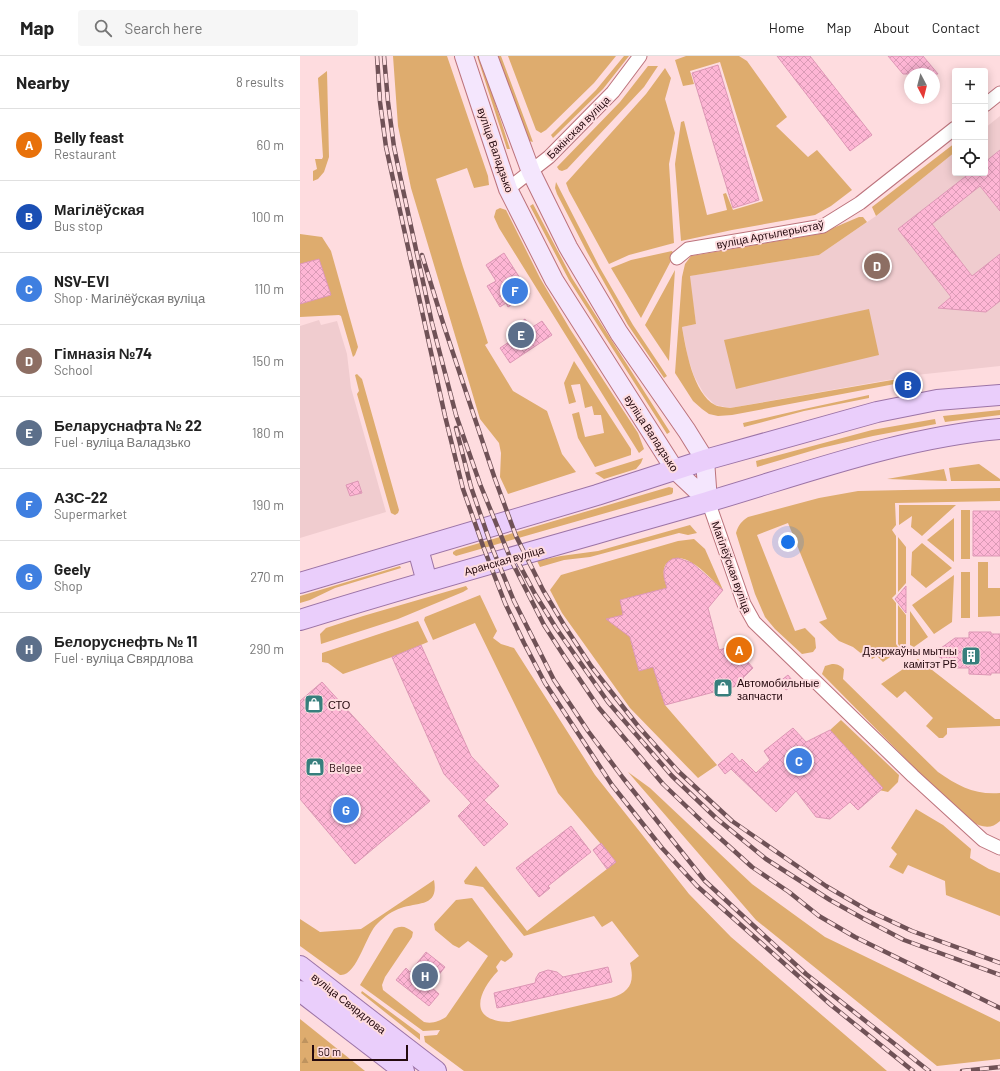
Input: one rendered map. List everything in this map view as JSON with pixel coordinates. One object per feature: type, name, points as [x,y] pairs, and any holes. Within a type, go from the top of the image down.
[{"type":"main road","name":"вуліца Валадзько","points":[[464,56],[508,189],[554,280],[675,470],[708,501]]},
{"type":"main road","points":[[488,56],[531,172],[568,247],[619,333],[687,431],[705,460],[708,501],[828,464],[882,450],[942,437],[1000,429]]},
{"type":"main road","points":[[300,583],[597,495],[705,460],[877,412],[937,400],[1000,395]]},
{"type":"main road","name":"Аранская вуліца","points":[[300,620],[708,501]]},
{"type":"main road","points":[[418,549],[427,582]]},
{"type":"main road","name":"вуліца Свярдлова","points":[[300,966],[436,1071]]},
{"type":"main road","name":"вуліца Свярдлова","points":[[300,992],[404,1071]]},
{"type":"street","name":"Бакінская вуліца","points":[[508,189],[549,157],[612,92],[640,56]]},
{"type":"street","points":[[988,102],[1000,93]]},
{"type":"street","name":"вуліца Артылерыстаў","points":[[677,258],[688,249],[823,226],[860,203],[952,130]]},
{"type":"street","name":"Магілёўская вуліца","points":[[708,501],[744,604],[754,622],[913,776],[983,840],[1000,848]]},
{"type":"shaded area","points":[[1000,116],[1000,366],[916,375],[730,408],[715,405],[704,394],[694,376],[688,358],[682,327],[696,324],[689,276],[819,255],[876,216],[952,154],[952,176],[988,176],[988,126]]},
{"type":"shaded area","points":[[319,320],[321,325],[337,321],[347,354],[351,388],[386,512],[300,538],[300,326]]},
{"type":"green space","points":[[393,56],[447,56],[488,176],[489,185],[474,188],[467,168],[436,179],[488,343],[485,345],[513,391],[547,411],[562,454],[576,472],[508,494],[500,477],[501,453],[499,443],[480,419],[411,188],[398,126]]},
{"type":"green space","points":[[477,56],[480,56],[510,149],[507,149]]},
{"type":"green space","points":[[495,56],[501,56],[533,142],[526,140]]},
{"type":"green space","points":[[508,56],[616,56],[594,83],[546,130],[541,133],[536,130]]},
{"type":"green space","points":[[624,56],[629,56],[603,89],[553,138],[551,135],[596,90]]},
{"type":"green space","points":[[686,56],[739,56],[747,61],[787,117],[776,126],[808,157],[817,150],[852,190],[831,206],[815,215],[681,241],[675,164],[681,122],[684,121],[707,215],[727,210],[723,194],[726,193],[733,210],[763,201],[720,62],[690,71],[694,84],[683,86],[675,60]]},
{"type":"green space","points":[[648,66],[658,66],[644,87],[567,169],[562,171],[559,170],[557,167],[620,102]]},
{"type":"green space","points":[[665,68],[671,78],[665,99],[675,133],[669,164],[674,243],[629,255],[609,264],[566,183],[646,94]]},
{"type":"green space","points":[[327,71],[329,157],[324,172],[318,179],[313,181],[313,171],[317,169],[315,159],[322,159],[323,157],[318,78]]},
{"type":"green space","points":[[952,145],[952,154],[876,216],[872,207]]},
{"type":"green space","points":[[556,182],[600,268],[633,325],[667,376],[664,378],[628,325],[587,252],[557,194],[555,188]]},
{"type":"green space","points":[[533,204],[572,278],[670,432],[667,434],[569,280],[530,206]]},
{"type":"green space","points":[[500,208],[506,210],[540,278],[570,329],[638,433],[644,449],[639,453],[499,228],[494,217],[496,210]]},
{"type":"green space","points":[[859,217],[863,217],[867,222],[819,255],[690,276],[696,324],[682,327],[688,359],[696,381],[707,399],[717,406],[730,408],[898,379],[900,383],[732,415],[718,416],[709,414],[702,409],[693,401],[675,373],[682,277],[685,264],[691,256],[819,234]]},
{"type":"green space","points":[[300,234],[322,237],[331,251],[358,347],[353,357],[341,316],[300,317]]},
{"type":"green space","points":[[672,251],[674,255],[641,318],[611,268],[631,260]]},
{"type":"green space","points":[[675,270],[669,361],[645,325]]},
{"type":"green space","points":[[869,309],[879,355],[736,389],[724,340]]},
{"type":"green space","points":[[574,361],[631,449],[631,455],[595,467],[578,438],[572,414],[579,412],[585,437],[604,433],[601,415],[594,415],[592,406],[585,408],[580,384],[571,385],[576,402],[569,404],[564,383]]},
{"type":"green space","points":[[357,374],[362,379],[399,510],[395,515],[391,513],[357,394],[359,391],[355,375]]},
{"type":"green space","points":[[869,395],[869,398],[804,411],[744,427],[743,423],[804,409]]},
{"type":"green space","points":[[1000,410],[1000,415],[945,422],[943,416]]},
{"type":"green space","points":[[935,419],[936,424],[821,448],[757,467],[756,461],[872,430]]},
{"type":"green space","points":[[643,458],[636,469],[604,479],[595,473]]},
{"type":"green space","points":[[979,464],[1000,479],[1000,481],[951,481],[949,468]]},
{"type":"green space","points":[[944,469],[947,481],[887,479]]},
{"type":"green space","points":[[669,487],[673,488],[672,494],[456,556],[453,554],[456,550]]},
{"type":"green space","points":[[1000,488],[1000,501],[895,503],[896,525],[892,530],[896,536],[896,594],[892,598],[896,603],[896,644],[900,650],[883,662],[877,656],[872,659],[866,653],[863,655],[853,647],[839,641],[819,622],[827,619],[788,523],[757,535],[795,631],[805,628],[815,638],[816,648],[813,652],[802,654],[775,629],[765,617],[755,594],[736,533],[740,524],[748,517],[819,498],[858,491]]},
{"type":"green space","points":[[899,505],[956,505],[922,536],[911,527],[912,516],[899,525]]},
{"type":"green space","points":[[961,510],[970,510],[970,559],[961,559]]},
{"type":"green space","points":[[954,518],[954,562],[927,540]]},
{"type":"green space","points":[[690,525],[697,533],[688,535],[679,533],[590,557],[564,560],[540,567],[537,561],[598,551]]},
{"type":"green space","points":[[898,537],[906,547],[906,583],[898,592]]},
{"type":"green space","points":[[694,539],[705,549],[723,590],[700,568],[684,559],[676,558],[668,562],[664,569],[664,577],[667,588],[620,600],[623,614],[619,620],[614,617],[610,620],[627,627],[639,671],[653,667],[665,705],[717,765],[698,778],[630,708],[562,613],[550,590],[561,575],[678,541]]},
{"type":"green space","points":[[922,543],[952,568],[926,588],[911,575],[912,552]]},
{"type":"green space","points":[[978,562],[988,562],[988,588],[1000,588],[1000,616],[978,617]]},
{"type":"green space","points":[[400,566],[401,568],[335,588],[300,603],[300,596]]},
{"type":"green space","points":[[961,572],[970,572],[970,618],[961,618]]},
{"type":"green space","points":[[954,575],[952,622],[934,634],[912,605]]},
{"type":"green space","points":[[466,586],[468,589],[463,592],[398,619],[321,644],[320,634],[326,628]]},
{"type":"green space","points":[[480,595],[497,631],[493,638],[501,644],[514,648],[595,775],[689,894],[731,937],[887,1071],[464,1071],[425,1042],[424,1036],[437,1035],[440,1030],[423,1031],[360,985],[394,929],[399,927],[406,928],[413,932],[412,937],[385,977],[382,985],[383,990],[424,1022],[436,1022],[446,1017],[488,956],[468,941],[459,948],[453,945],[435,930],[434,924],[456,900],[472,898],[513,954],[512,957],[505,962],[501,960],[496,967],[498,971],[485,988],[481,997],[480,1004],[482,1011],[487,1017],[509,1022],[611,998],[623,993],[630,986],[632,976],[630,963],[639,956],[612,921],[602,927],[594,916],[524,936],[483,887],[465,884],[464,881],[476,866],[527,931],[616,862],[558,793],[475,623],[433,640],[424,620],[425,617]]},
{"type":"green space","points":[[898,605],[906,615],[906,650],[902,649],[898,644]]},
{"type":"green space","points":[[910,611],[928,637],[914,647],[910,645]]},
{"type":"green space","points":[[418,621],[428,642],[392,657],[343,674],[328,663],[322,662],[322,653]]},
{"type":"green space","points":[[918,659],[995,719],[1000,719],[1000,726],[947,728],[947,734],[943,738],[939,738],[926,726],[933,718],[905,691],[897,698],[881,684]]},
{"type":"green space","points":[[832,664],[838,665],[844,669],[843,679],[938,772],[960,785],[975,791],[983,793],[1000,793],[1000,821],[989,827],[978,825],[957,811],[822,674],[825,666]]},
{"type":"green space","points":[[841,720],[899,775],[898,782],[888,792],[879,790],[882,787],[830,730]]},
{"type":"green space","points":[[628,772],[650,788],[752,884],[825,937],[1000,1022],[1000,1059],[937,1066],[756,920]]},
{"type":"green space","points":[[916,809],[943,825],[971,849],[970,858],[989,869],[1000,873],[1000,916],[946,895],[945,881],[908,865],[903,874],[889,867],[897,854],[891,848]]},
{"type":"green space","points":[[434,880],[435,889],[431,899],[421,904],[401,908],[386,916],[378,923],[369,936],[356,962],[346,974],[340,975],[300,946],[300,919],[320,932],[361,929]]},
{"type":"green space","points":[[362,991],[420,1034],[420,1040],[361,993]]},
{"type":"green space","points":[[300,1019],[365,1071],[300,1071]]},
{"type":"green space","points":[[300,1024],[316,1037],[313,1071],[300,1071]]},
{"type":"building","points":[[777,56],[810,56],[872,135],[850,151]]},
{"type":"building","points":[[888,56],[923,56],[933,68],[904,68],[903,74]]},
{"type":"building","points":[[718,65],[759,200],[733,208],[692,73]]},
{"type":"building","points":[[1000,150],[1000,211],[980,186],[932,224],[972,276],[1000,254],[1000,301],[986,312],[938,308],[951,297],[898,229],[966,176],[988,176],[988,160]]},
{"type":"building","points":[[504,253],[530,294],[508,307],[506,303],[500,307],[487,286],[496,281],[486,265]]},
{"type":"building","points":[[319,259],[331,295],[300,304],[300,264]]},
{"type":"building","points":[[525,319],[531,328],[542,321],[552,335],[510,363],[500,348],[515,338],[510,330]]},
{"type":"building","points":[[358,481],[362,493],[350,496],[346,485]]},
{"type":"building","points":[[973,511],[1000,511],[1000,556],[973,556]]},
{"type":"building","points":[[678,558],[692,563],[723,590],[708,608],[719,650],[733,646],[737,659],[742,655],[753,668],[743,678],[744,684],[665,705],[653,667],[639,671],[630,637],[606,619],[623,615],[620,600],[667,588],[664,570],[667,563],[672,559]]},
{"type":"building","points":[[906,586],[906,613],[895,599]]},
{"type":"building","name":"Дзяржаўны мытны камітэт РБ","points":[[969,632],[991,632],[991,634],[1000,634],[1000,673],[991,673],[991,675],[969,674],[969,668],[955,668],[934,653],[955,638],[969,638]]},
{"type":"building","points":[[421,645],[471,756],[499,786],[484,800],[508,824],[484,846],[458,816],[471,803],[444,774],[392,657]]},
{"type":"building","points":[[788,675],[795,684],[786,690],[779,682]]},
{"type":"building","points":[[322,682],[430,801],[355,864],[300,799],[300,701]]},
{"type":"building","points":[[793,728],[806,742],[830,730],[883,788],[858,810],[850,802],[830,819],[816,817],[796,791],[776,812],[731,769],[725,774],[718,765],[732,753],[740,762],[742,759],[756,773],[770,760],[764,751]]},
{"type":"building","points":[[571,826],[591,852],[548,886],[550,888],[539,897],[516,868]]},
{"type":"building","points":[[601,843],[616,862],[607,869],[593,850]]},
{"type":"building","points":[[426,952],[445,967],[430,986],[439,994],[429,1006],[396,980],[406,968],[410,972]]},
{"type":"building","points":[[608,967],[612,982],[497,1008],[494,993],[535,983],[539,973],[548,970],[557,972],[563,977]]},
{"type":"railway","points":[[377,56],[380,102],[386,147],[445,416],[463,489],[505,603],[545,683],[612,785],[662,848],[697,886],[831,1005],[913,1071]]},
{"type":"railway","points":[[384,56],[394,147],[432,323],[456,415],[480,484],[511,560],[544,625],[564,656],[599,708],[663,784],[752,867],[789,892],[819,916],[855,937],[1000,1008]]},
{"type":"railway","points":[[422,255],[495,479],[516,536],[543,590],[564,625],[591,666],[638,726],[678,771],[732,821],[826,886],[867,910],[912,931],[1000,963]]},
{"type":"railway","points":[[456,428],[471,487],[491,545],[514,601],[554,680],[588,731],[623,778],[705,881],[806,974],[929,1071]]},
{"type":"railway","points":[[518,562],[535,594],[556,628],[608,702],[672,776],[716,818],[766,859],[830,900],[864,919],[904,940],[1000,975]]},
{"type":"railway","points":[[962,1071],[1000,1067]]},
{"type":"place","name":"Гімназія №74","points":[[877,266]]},
{"type":"place","name":"АЗС-22","points":[[515,291]]},
{"type":"place","name":"Беларуснафта № 22","points":[[521,335]]},
{"type":"place","name":"Магілёўская","points":[[908,385]]},
{"type":"place","name":"Belly feast","points":[[739,650]]},
{"type":"place","name":"Дзяржаўны мытны камітэт РБ","points":[[971,656]]},
{"type":"place","name":"Автомобильные запчасти","points":[[723,688]]},
{"type":"place","name":"СТО","points":[[314,704]]},
{"type":"place","name":"NSV-EVI","points":[[799,761]]},
{"type":"place","name":"Belgee","points":[[315,767]]},
{"type":"place","name":"Geely","points":[[346,810]]},
{"type":"place","name":"Белоруснефть № 11","points":[[425,976]]}]
